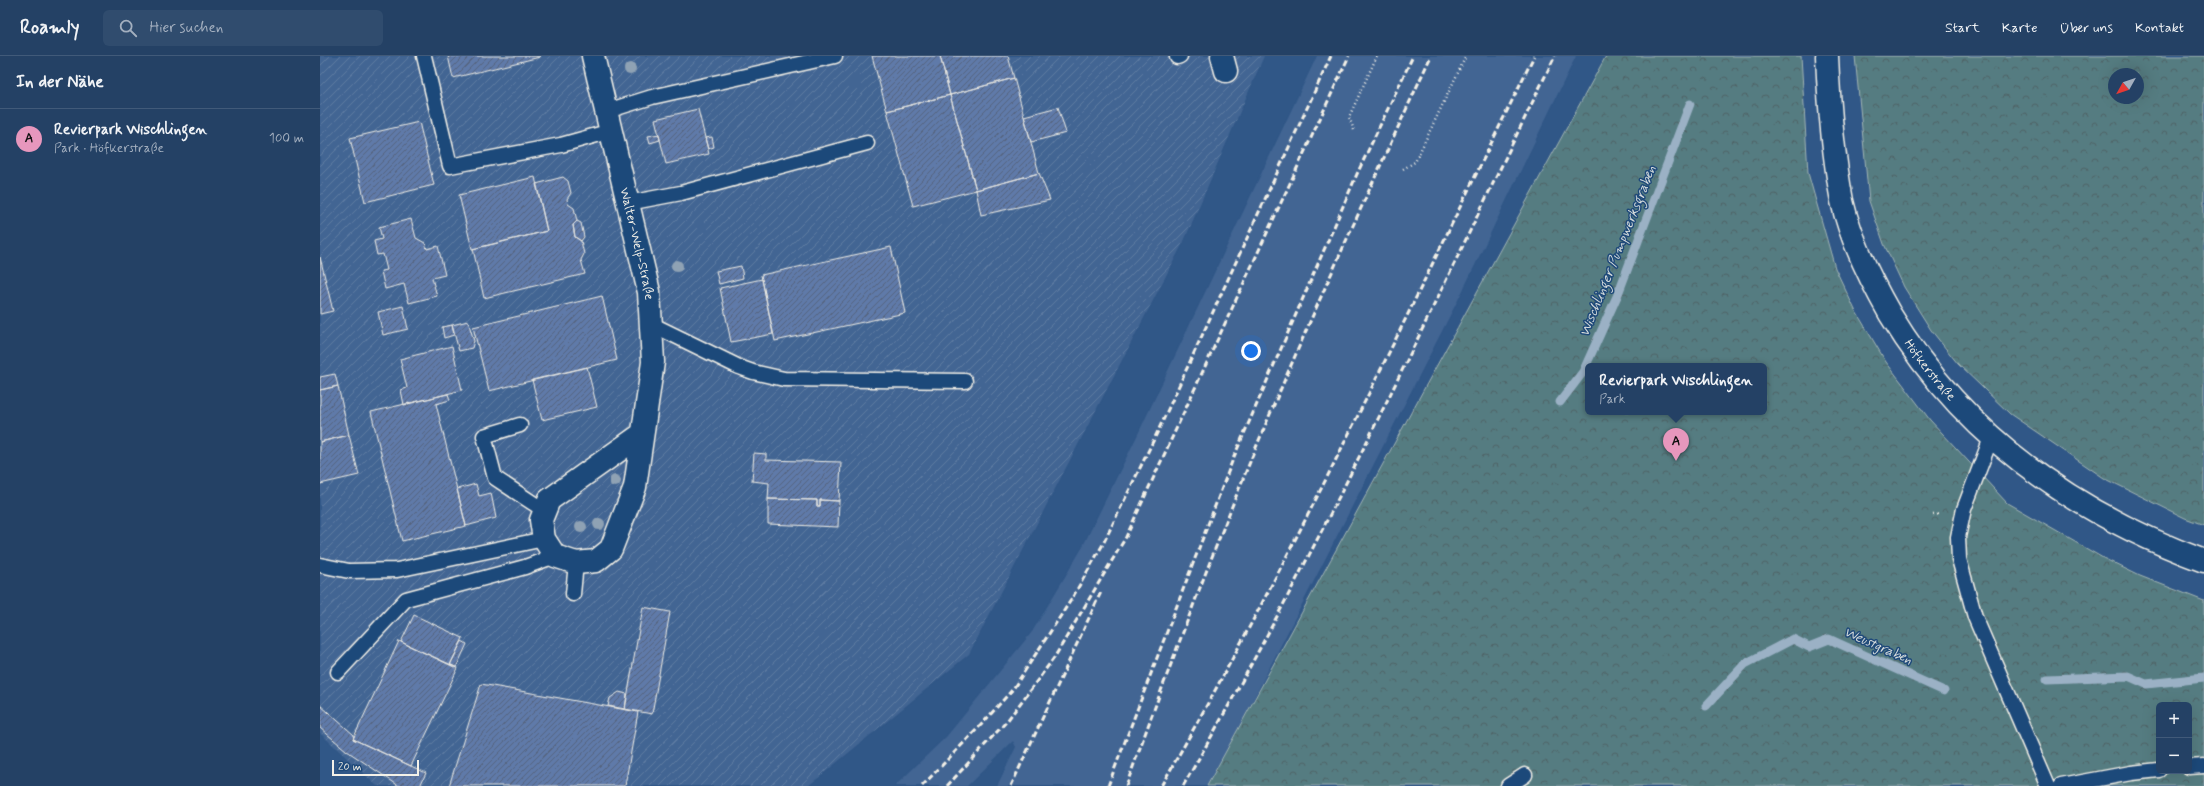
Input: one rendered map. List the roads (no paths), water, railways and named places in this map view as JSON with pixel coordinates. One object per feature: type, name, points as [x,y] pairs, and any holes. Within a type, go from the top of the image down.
[{"type":"street","name":"Walter-Welp-Straße","points":[[550,548],[576,564],[596,561],[611,549],[635,487],[653,362],[649,292],[594,56]]},
{"type":"street","name":"Höfkerstraße","points":[[1826,56],[1835,153],[1843,202],[1861,258],[1878,293],[1909,345],[1935,379],[1991,438],[2054,485],[2126,527],[2174,550],[2204,561]]},
{"type":"street","points":[[550,548],[541,520],[549,500],[642,434]]},
{"type":"lane","points":[[424,56],[450,166],[561,145],[652,97],[835,56]]},
{"type":"lane","points":[[628,204],[681,193],[867,143]]},
{"type":"lane","points":[[651,324],[753,372],[784,379],[965,381]]},
{"type":"lane","points":[[520,425],[484,436],[495,478],[545,511]]},
{"type":"lane","points":[[1991,438],[1964,509],[1958,537],[1959,559],[1975,616],[2048,786]]},
{"type":"lane","points":[[320,565],[349,571],[397,570],[550,548]]},
{"type":"lane","points":[[338,672],[406,599],[550,548]]},
{"type":"lane","points":[[573,594],[576,564]]},
{"type":"lane","points":[[2192,767],[2204,766]]},
{"type":"lane","points":[[2061,786],[2131,773],[2156,770]]},
{"type":"lane","points":[[1508,786],[1524,776]]},
{"type":"waterway","name":"Wischlinger Pumpwerksgraben","points":[[1587,363],[1618,294],[1690,104]]},
{"type":"waterway","name":"Wischlinger Pumpwerksgraben","points":[[1560,402],[1585,368]]},
{"type":"waterway","name":"Weustgraben","points":[[1706,706],[1745,664],[1793,639],[1809,647],[1829,639],[1944,691]]},
{"type":"waterway","name":"Weustgraben","points":[[2047,679],[2128,676],[2146,684],[2204,678]]},
{"type":"railway","points":[[922,786],[981,725],[1013,689],[1071,600],[1102,546],[1158,431],[1331,56]]},
{"type":"railway","points":[[947,786],[1007,721],[1054,658],[1126,537],[1349,56]]},
{"type":"railway","points":[[1108,786],[1233,459],[1357,174],[1413,56]]},
{"type":"railway","points":[[1126,786],[1229,513],[1267,421],[1336,264],[1431,56]]},
{"type":"railway","points":[[1161,786],[1260,607],[1307,516],[1354,424],[1534,56]]},
{"type":"railway","points":[[1183,786],[1282,607],[1329,516],[1421,332],[1555,56]]},
{"type":"railway","points":[[1011,786],[1101,592]]},
{"type":"place","name":"Revierpark Wischlingen","points":[[1676,461]]}]
